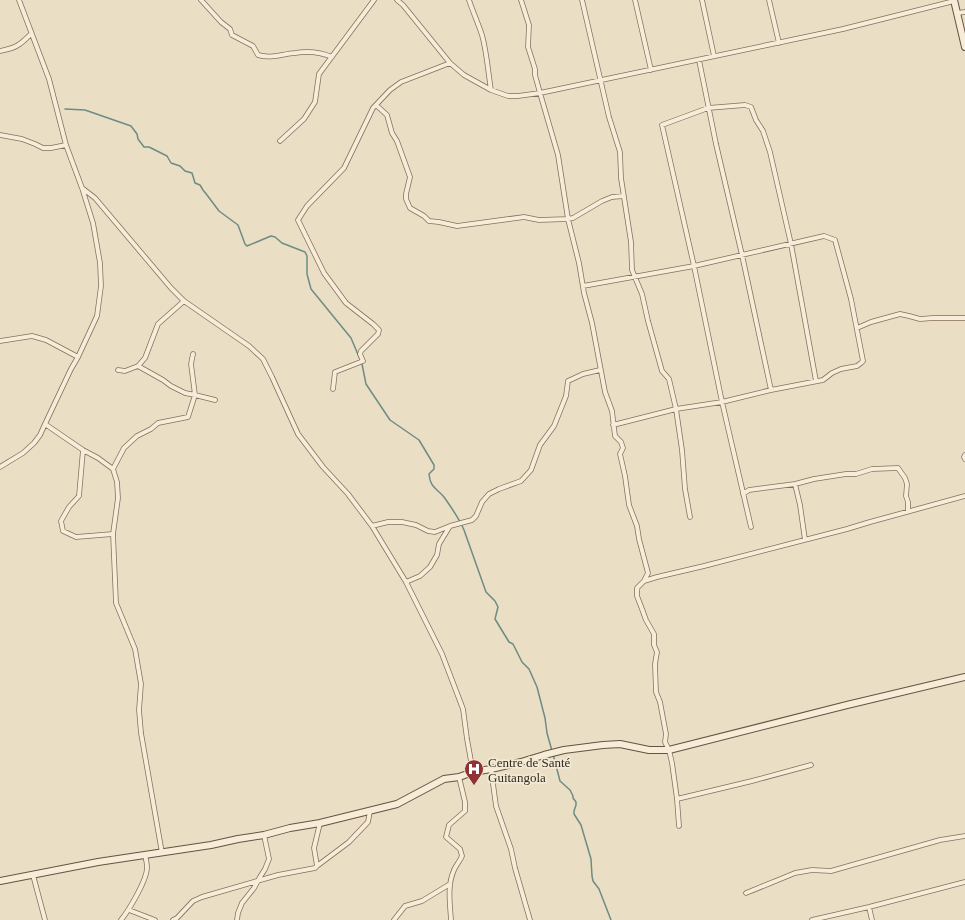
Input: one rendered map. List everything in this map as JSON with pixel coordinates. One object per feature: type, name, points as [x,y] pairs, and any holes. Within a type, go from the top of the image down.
[{"type":"street","points":[[0,467],[24,453],[40,435],[97,316],[101,286],[100,263],[93,223],[66,145],[49,79],[19,0]]},
{"type":"street","points":[[201,0],[221,22],[230,28],[232,35],[253,46],[258,55],[266,57],[313,52],[322,53],[332,57]]},
{"type":"street","points":[[280,141],[304,119],[315,102],[320,74],[374,0]]},
{"type":"street","points":[[397,0],[403,5],[450,63],[464,75],[491,90],[508,96],[540,93],[699,60],[843,29],[954,0],[965,47]]},
{"type":"street","points":[[469,0],[485,46],[491,90]]},
{"type":"street","points":[[522,0],[529,25],[528,47],[558,155],[568,219],[592,323],[600,370],[605,392],[612,411],[615,436],[621,442],[623,448],[620,454],[629,505],[648,573],[644,581],[637,588],[637,596],[646,620],[654,634],[654,645],[657,652],[655,664],[656,692],[660,702],[666,734],[665,742],[669,750],[672,763],[679,826]]},
{"type":"street","points":[[582,0],[609,117],[620,152],[621,178],[631,242],[632,270],[642,294],[662,371],[669,379],[676,409],[682,450],[685,489],[690,518]]},
{"type":"street","points":[[635,0],[651,70]]},
{"type":"street","points":[[702,0],[714,56]]},
{"type":"street","points":[[769,0],[779,42]]},
{"type":"street","points":[[957,13],[965,12]]},
{"type":"street","points":[[0,51],[15,48],[31,34]]},
{"type":"street","points":[[699,60],[708,108],[771,390]]},
{"type":"street","points":[[333,389],[335,372],[361,362],[361,351],[378,334],[379,330],[346,303],[324,273],[298,220],[307,206],[344,168],[373,108],[390,90],[401,82],[450,63]]},
{"type":"street","points":[[376,105],[387,115],[392,133],[410,178],[406,194],[406,199],[410,208],[424,216],[429,221],[457,226],[524,217],[539,220],[568,219],[573,218],[602,201],[612,197],[624,196]]},
{"type":"street","points":[[751,527],[722,402],[694,266],[662,125],[708,108],[745,105],[750,107],[766,138],[791,244],[816,381]]},
{"type":"street","points":[[0,135],[22,140],[43,148],[66,145]]},
{"type":"street","points":[[82,188],[95,198],[171,288],[184,301],[249,346],[263,359],[298,434],[323,467],[348,494],[372,526],[406,582],[442,654],[463,709],[473,772]]},
{"type":"street","points":[[583,286],[694,266],[824,236],[835,240],[857,328],[863,361],[857,366],[841,369],[832,373],[823,380],[771,390],[722,402],[676,409],[613,425]]},
{"type":"street","points":[[118,370],[125,371],[138,366],[145,358],[158,324],[184,301]]},
{"type":"street","points":[[857,328],[871,322],[900,314],[920,319],[965,318]]},
{"type":"street","points":[[0,341],[32,336],[46,340],[78,357]]},
{"type":"street","points":[[113,469],[124,448],[137,436],[151,429],[158,423],[188,417],[195,395],[191,364],[193,354]]},
{"type":"street","points":[[138,366],[163,380],[170,386],[185,393],[215,400]]},
{"type":"street","points":[[372,526],[388,522],[402,522],[435,532],[472,520],[476,516],[482,502],[489,494],[521,482],[531,470],[540,446],[554,426],[566,396],[568,381],[582,374],[600,370]]},
{"type":"street","points":[[44,424],[113,469],[117,482],[118,498],[113,534],[116,603],[135,649],[141,684],[139,710],[141,733],[162,853]]},
{"type":"street","points":[[83,450],[79,496],[69,507],[61,521],[63,531],[76,537],[113,534]]},
{"type":"street","points":[[965,455],[965,459]]},
{"type":"street","points":[[743,494],[749,490],[795,484],[814,479],[846,474],[856,474],[872,469],[898,468],[908,484],[906,496],[908,511]]},
{"type":"street","points":[[795,484],[805,540]]},
{"type":"street","points":[[644,581],[847,529],[965,496]]},
{"type":"street","points":[[406,582],[420,576],[430,567],[450,526]]},
{"type":"street","points":[[0,881],[98,862],[264,836],[290,828],[320,823],[397,804],[444,779],[459,777],[473,772],[521,762],[544,754],[603,744],[620,744],[650,750],[669,750],[965,677]]},
{"type":"street","points":[[677,798],[811,766]]},
{"type":"street","points":[[491,769],[496,806],[511,849],[530,920]]},
{"type":"street","points":[[451,920],[450,884],[454,870],[462,856],[460,849],[446,838],[449,825],[465,812],[465,802],[459,777]]},
{"type":"street","points":[[174,920],[178,918],[193,901],[202,897],[258,880],[315,868],[349,842],[368,822],[370,811]]},
{"type":"street","points":[[318,866],[314,848],[320,823]]},
{"type":"street","points":[[237,920],[238,912],[242,903],[254,888],[269,859],[264,836]]},
{"type":"street","points":[[746,893],[795,873],[812,870],[831,870],[940,840],[965,836]]},
{"type":"street","points":[[121,920],[129,910],[145,877],[147,869],[145,855]]},
{"type":"street","points":[[33,874],[45,920]]},
{"type":"street","points":[[812,920],[965,882]]},
{"type":"street","points":[[394,920],[406,906],[422,901],[450,884]]},
{"type":"street","points":[[869,907],[872,920]]},
{"type":"street","points":[[129,910],[156,920]]},
{"type":"waterway","points":[[65,109],[85,110],[131,126],[144,147],[149,147],[167,156],[171,163],[180,166],[185,171],[192,173],[195,183],[200,185],[219,211],[238,225],[247,246],[271,236],[275,237],[282,243],[305,252],[307,256],[307,274],[311,289],[351,338],[362,364],[366,384],[390,420],[419,440],[434,465],[434,469],[429,474],[431,482],[444,497],[460,521],[486,592],[495,601],[498,607],[495,619],[509,642],[513,644],[522,662],[529,669],[537,687],[552,751]]},
{"type":"waterway","points":[[553,754],[560,781],[570,790],[576,802],[574,814],[581,825],[591,859],[593,881],[599,889],[611,920]]},
{"type":"place","name":"Centre de Santé Guitangola","points":[[474,786]]}]
